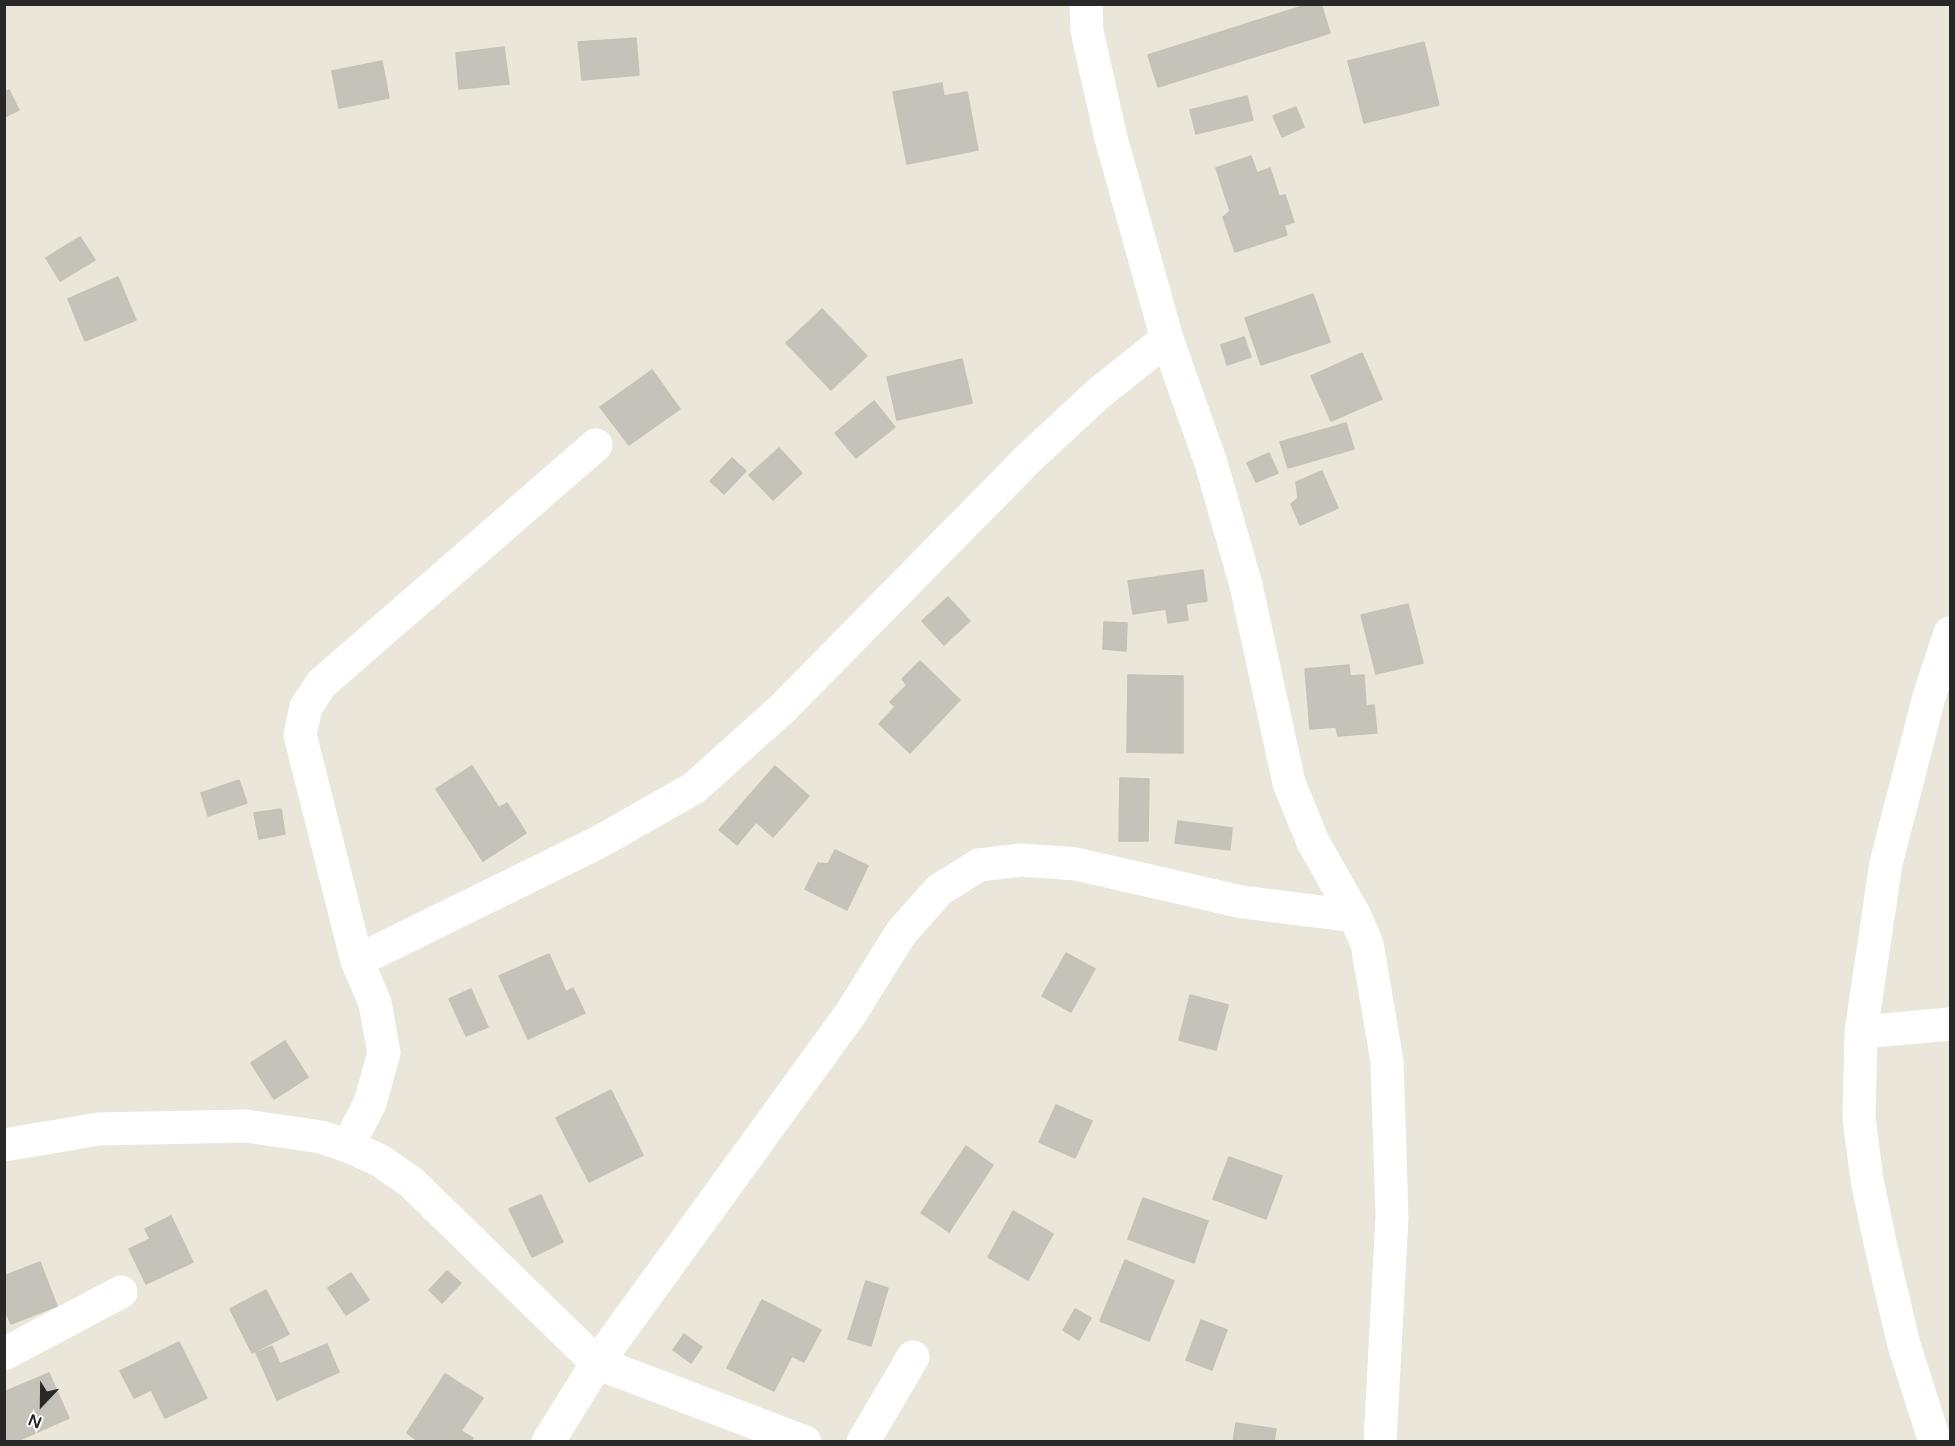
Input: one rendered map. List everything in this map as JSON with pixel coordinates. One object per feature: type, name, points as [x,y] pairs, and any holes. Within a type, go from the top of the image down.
[{"type":"street","points":[[1086,4],[1088,31],[1111,138],[1167,339],[1211,463],[1246,585],[1289,783],[1313,842],[1355,916],[1367,944],[1387,1061],[1392,1217],[1380,1442]]},
{"type":"street","points":[[357,961],[599,842],[694,788],[782,709],[1030,457],[1099,393],[1167,339]]},
{"type":"street","points":[[348,1146],[370,1103],[384,1053],[375,1003],[357,961],[300,735],[306,707],[321,684],[596,445]]},
{"type":"street","points":[[1935,1442],[1904,1345],[1867,1180],[1859,1118],[1861,1032],[1886,863],[1929,697],[1950,633]]},
{"type":"street","points":[[548,1442],[597,1363],[852,1013],[902,933],[939,890],[979,865],[1022,860],[1076,864],[1242,902],[1355,916]]},
{"type":"street","points":[[1861,1032],[1950,1024]]},
{"type":"street","points":[[4,1145],[99,1129],[246,1126],[321,1137],[348,1146],[379,1160],[411,1182],[597,1363],[805,1442]]},
{"type":"street","points":[[4,1354],[121,1292]]},
{"type":"street","points":[[863,1442],[913,1357]]},
{"type":"building","points":[[1309,4],[1321,4],[1330,33],[1158,87],[1148,55]]},
{"type":"building","points":[[636,38],[639,75],[582,80],[578,42]]},
{"type":"building","points":[[1424,42],[1439,105],[1364,123],[1348,61]]},
{"type":"building","points":[[504,47],[509,84],[459,89],[456,53]]},
{"type":"building","points":[[382,61],[389,98],[339,108],[332,71]]},
{"type":"building","points":[[942,83],[944,96],[967,92],[978,150],[907,164],[893,92]]},
{"type":"building","points":[[9,90],[19,110],[4,117],[4,93]]},
{"type":"building","points":[[1247,96],[1253,120],[1196,134],[1190,110]]},
{"type":"building","points":[[1296,107],[1304,127],[1282,137],[1273,116]]},
{"type":"building","points":[[1251,156],[1257,173],[1270,168],[1279,196],[1285,195],[1294,222],[1284,225],[1287,235],[1235,252],[1223,217],[1230,211],[1216,168]]},
{"type":"building","points":[[80,237],[95,260],[60,281],[46,258]]},
{"type":"building","points":[[118,277],[136,320],[85,341],[68,299]]},
{"type":"building","points":[[1313,294],[1330,342],[1261,365],[1245,318]]},
{"type":"building","points":[[822,309],[867,356],[831,390],[786,343]]},
{"type":"building","points":[[1244,337],[1251,357],[1227,365],[1221,345]]},
{"type":"building","points":[[1362,353],[1382,399],[1331,421],[1311,376]]},
{"type":"building","points":[[962,359],[972,403],[897,420],[887,377]]},
{"type":"building","points":[[652,370],[680,409],[629,445],[600,407]]},
{"type":"building","points":[[874,401],[895,427],[856,458],[835,433]]},
{"type":"building","points":[[1346,423],[1354,449],[1288,468],[1280,442]]},
{"type":"building","points":[[779,448],[802,473],[773,500],[749,475]]},
{"type":"building","points":[[1269,453],[1278,473],[1256,482],[1247,463]]},
{"type":"building","points":[[732,458],[746,471],[724,494],[710,481]]},
{"type":"building","points":[[1322,471],[1338,508],[1300,525],[1291,504],[1298,498],[1296,482]]},
{"type":"building","points":[[1203,570],[1207,601],[1186,604],[1188,620],[1168,623],[1166,609],[1133,614],[1128,581]]},
{"type":"building","points":[[948,597],[970,621],[944,645],[922,621]]},
{"type":"building","points":[[1408,604],[1423,663],[1376,674],[1361,615]]},
{"type":"building","points":[[1104,622],[1127,623],[1126,651],[1103,649]]},
{"type":"building","points":[[920,661],[960,700],[910,753],[879,724],[895,707],[890,702],[907,685],[902,679]]},
{"type":"building","points":[[1349,665],[1350,676],[1364,675],[1366,706],[1374,705],[1377,733],[1338,736],[1336,727],[1310,729],[1305,669]]},
{"type":"building","points":[[1128,675],[1183,676],[1183,753],[1127,752]]},
{"type":"building","points":[[472,766],[499,808],[507,803],[526,833],[483,861],[436,789]]},
{"type":"building","points":[[775,766],[809,796],[773,837],[756,822],[737,845],[719,830]]},
{"type":"building","points":[[1120,778],[1149,779],[1148,841],[1119,841]]},
{"type":"building","points":[[239,780],[247,803],[208,816],[201,793]]},
{"type":"building","points":[[281,809],[285,834],[259,839],[254,813]]},
{"type":"building","points":[[1178,821],[1232,828],[1230,850],[1175,843]]},
{"type":"building","points":[[835,850],[868,866],[847,910],[805,889],[818,863],[828,864]]},
{"type":"building","points":[[1066,953],[1095,969],[1071,1012],[1042,996]]},
{"type":"building","points":[[549,954],[566,992],[573,988],[585,1013],[528,1039],[499,976]]},
{"type":"building","points":[[471,989],[488,1027],[466,1036],[449,999]]},
{"type":"building","points":[[1190,995],[1228,1005],[1216,1050],[1179,1040]]},
{"type":"building","points":[[285,1041],[308,1077],[274,1099],[251,1063]]},
{"type":"building","points":[[611,1090],[643,1155],[589,1182],[556,1118]]},
{"type":"building","points":[[1056,1105],[1092,1121],[1075,1158],[1039,1142]]},
{"type":"building","points":[[966,1146],[993,1165],[949,1232],[921,1213]]},
{"type":"building","points":[[1229,1157],[1282,1176],[1266,1219],[1213,1199]]},
{"type":"building","points":[[541,1195],[563,1242],[532,1257],[509,1209]]},
{"type":"building","points":[[1143,1198],[1208,1221],[1194,1263],[1128,1239]]},
{"type":"building","points":[[1013,1211],[1053,1234],[1028,1280],[988,1257]]},
{"type":"building","points":[[171,1216],[193,1262],[146,1284],[129,1249],[150,1239],[145,1229]]},
{"type":"building","points":[[1125,1260],[1174,1281],[1149,1341],[1100,1321]]},
{"type":"building","points":[[40,1262],[57,1306],[11,1324],[4,1308],[4,1276]]},
{"type":"building","points":[[447,1271],[461,1283],[442,1303],[429,1290]]},
{"type":"building","points":[[351,1273],[369,1300],[346,1315],[328,1288]]},
{"type":"building","points":[[866,1281],[888,1288],[871,1346],[848,1339]]},
{"type":"building","points":[[266,1290],[289,1334],[252,1353],[230,1309]]},
{"type":"building","points":[[762,1300],[821,1330],[804,1362],[792,1356],[774,1391],[727,1368]]},
{"type":"building","points":[[1075,1309],[1091,1318],[1079,1340],[1063,1330]]},
{"type":"building","points":[[1201,1320],[1227,1330],[1212,1370],[1186,1360]]},
{"type":"building","points":[[684,1334],[702,1347],[691,1363],[673,1350]]},
{"type":"building","points":[[179,1342],[207,1398],[165,1418],[151,1390],[134,1398],[120,1371]]},
{"type":"building","points":[[327,1344],[339,1372],[277,1400],[256,1353],[272,1346],[280,1364]]},
{"type":"building","points":[[49,1373],[69,1418],[15,1442],[4,1442],[4,1392]]},
{"type":"building","points":[[445,1374],[483,1398],[461,1431],[473,1438],[471,1442],[419,1442],[407,1433]]},
{"type":"building","points":[[1236,1423],[1276,1429],[1274,1442],[1233,1442]]}]
